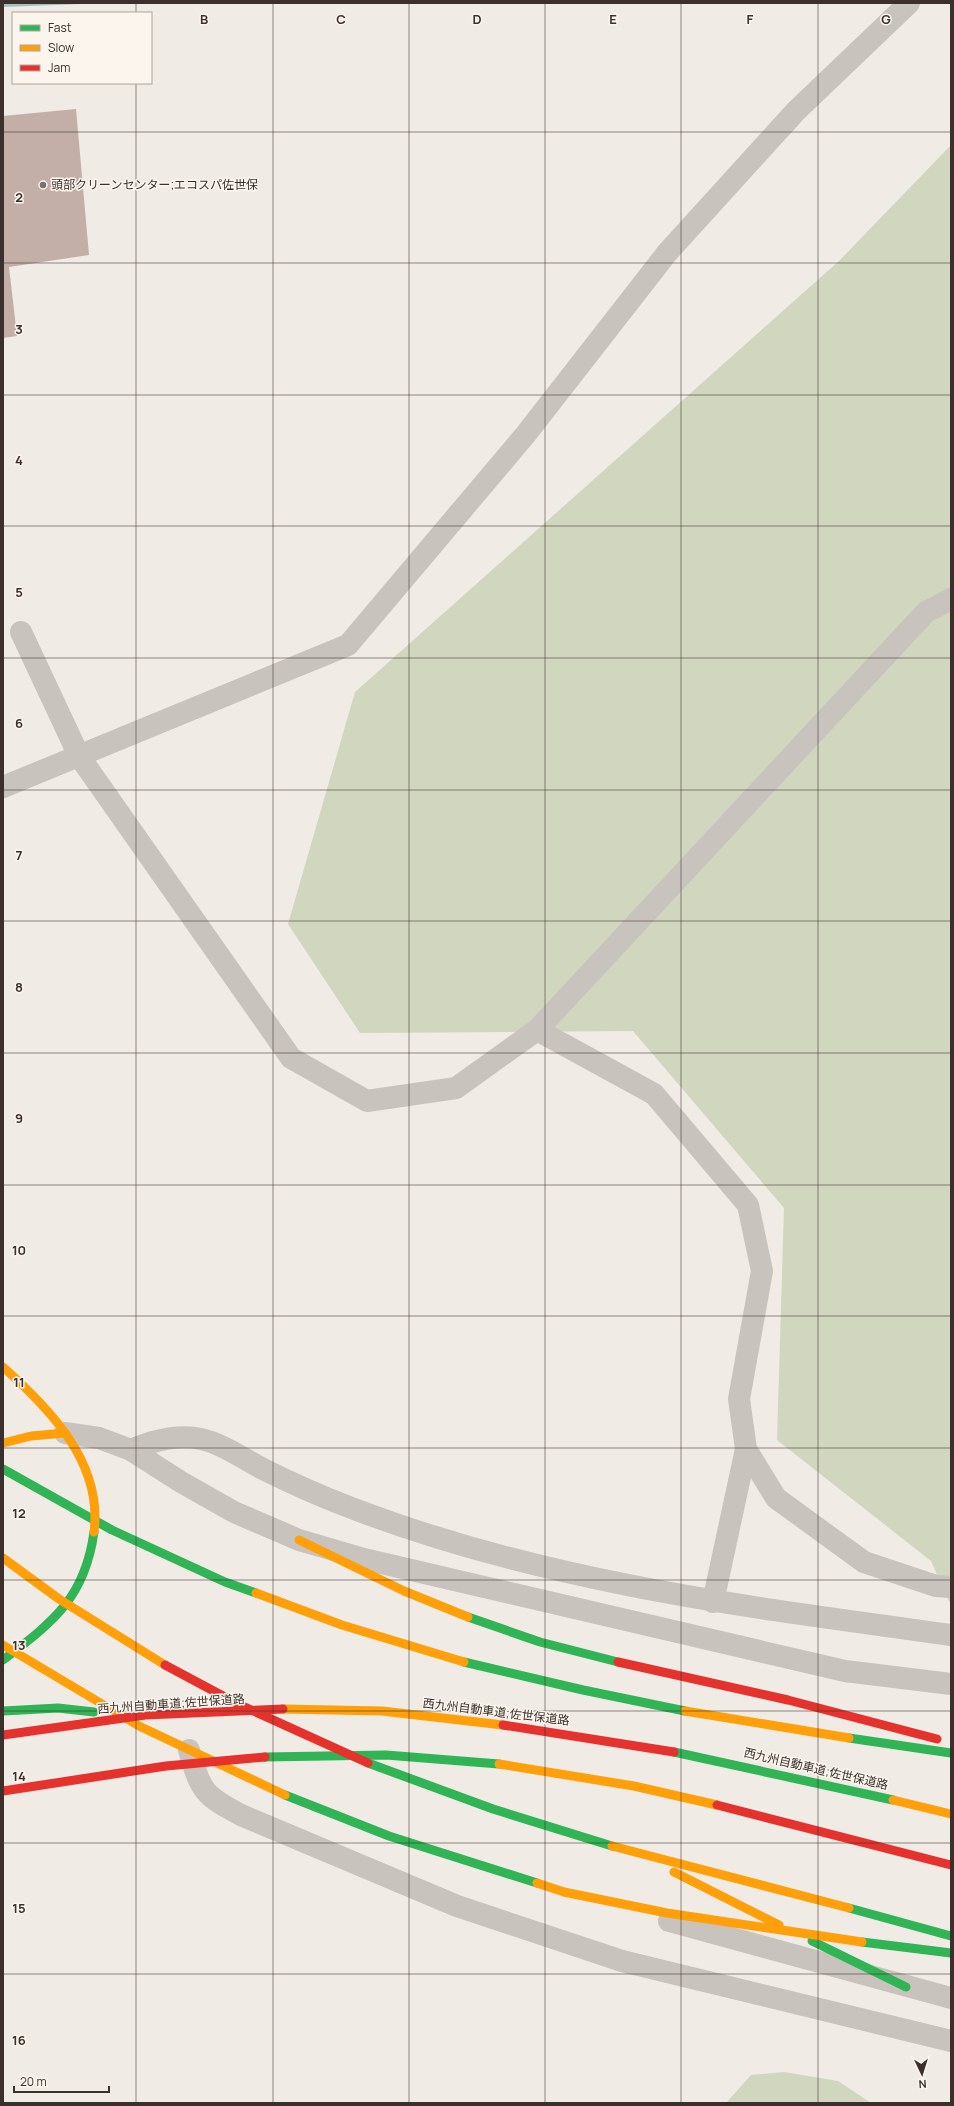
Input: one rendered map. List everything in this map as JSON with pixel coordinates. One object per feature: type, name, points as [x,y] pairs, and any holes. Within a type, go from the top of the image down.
[{"type":"highway","points":[[3,1366],[22,1383],[65,1433],[84,1466],[94,1495],[95,1531],[89,1562],[78,1589],[51,1620],[3,1660]]},
{"type":"highway","points":[[3,1443],[31,1436],[65,1433]]},
{"type":"highway","points":[[3,1469],[82,1515],[166,1556],[236,1588],[310,1615],[489,1668],[591,1693],[795,1731],[951,1753]]},
{"type":"highway","points":[[299,1540],[393,1587],[448,1611],[513,1634],[579,1653],[799,1702],[943,1741]]},
{"type":"highway","points":[[3,1558],[37,1584],[112,1634],[194,1682],[287,1729],[395,1774],[493,1809],[584,1837],[951,1936]]},
{"type":"highway","points":[[3,1645],[139,1726],[300,1802],[389,1836],[564,1892],[667,1913],[795,1933],[951,1953]]},
{"type":"highway","points":[[3,1711],[58,1708],[91,1711],[139,1726]]},
{"type":"highway","name":"西九州自動車道;佐世保道路","points":[[3,1735],[68,1723],[212,1711],[289,1710],[383,1712],[591,1736],[705,1756],[796,1776],[951,1814]]},
{"type":"highway","points":[[3,1791],[82,1777],[233,1760],[307,1756],[439,1758],[516,1766],[597,1780],[695,1800],[788,1821],[951,1864]]},
{"type":"highway","points":[[584,1837],[659,1864],[906,1987]]},
{"type":"street","points":[[3,787],[348,644],[526,434],[667,253],[796,111],[910,3]]},
{"type":"street","points":[[21,632],[79,756],[291,1058],[367,1101],[456,1088],[537,1030],[926,612],[951,599]]},
{"type":"street","points":[[537,1030],[654,1094],[748,1204],[762,1271],[739,1399],[746,1449],[713,1602]]},
{"type":"street","points":[[65,1433],[99,1438],[131,1450],[180,1482],[234,1512],[299,1540],[364,1559],[831,1668],[951,1684]]},
{"type":"street","points":[[131,1450],[151,1442],[175,1437],[202,1440],[276,1476],[348,1507],[441,1540],[608,1582],[713,1602],[951,1635]]},
{"type":"street","points":[[746,1449],[776,1498],[864,1562],[936,1586],[951,1587]]},
{"type":"street","points":[[189,1750],[197,1780],[214,1801],[241,1815],[457,1906],[622,1961],[951,2041]]},
{"type":"street","points":[[564,1892],[906,1987],[951,1998]]},
{"type":"green space","points":[[951,145],[951,1603],[948,1600],[931,1561],[777,1440],[784,1208],[633,1031],[360,1033],[288,924],[355,692],[839,261]]},
{"type":"green space","points":[[784,2072],[838,2081],[871,2103],[726,2103],[751,2075]]},
{"type":"water","points":[[3,3],[107,3],[3,7]]},
{"type":"building","name":"頭部クリーンセンター;エコスパ佐世保","points":[[76,109],[89,255],[9,267],[17,336],[3,338],[3,116]]},
{"type":"traffic: fast","points":[[3,1469],[112,1530],[225,1582],[256,1593]]},
{"type":"traffic: fast","points":[[3,1660],[37,1633],[64,1606],[83,1574],[90,1555],[94,1532]]},
{"type":"traffic: fast","points":[[468,1617],[540,1642],[618,1662]]},
{"type":"traffic: fast","points":[[464,1662],[583,1690],[685,1711]]},
{"type":"traffic: fast","points":[[3,1711],[58,1708],[94,1712]]},
{"type":"traffic: fast","points":[[849,1738],[951,1753]]},
{"type":"traffic: fast","points":[[674,1752],[893,1800]]},
{"type":"traffic: fast","points":[[265,1757],[386,1755],[499,1764]]},
{"type":"traffic: fast","points":[[368,1763],[493,1809],[612,1846]]},
{"type":"traffic: fast","points":[[285,1795],[389,1836],[537,1883]]},
{"type":"traffic: fast","points":[[849,1908],[951,1936]]},
{"type":"traffic: fast","points":[[812,1941],[906,1987]]},
{"type":"traffic: fast","points":[[862,1942],[951,1953]]},
{"type":"traffic: slow","points":[[3,1367],[21,1383],[55,1419],[70,1439],[82,1461],[90,1483],[95,1507],[94,1532]]},
{"type":"traffic: slow","points":[[3,1443],[31,1436],[65,1433]]},
{"type":"traffic: slow","points":[[299,1540],[404,1591],[468,1617]]},
{"type":"traffic: slow","points":[[3,1558],[59,1599],[165,1665]]},
{"type":"traffic: slow","points":[[256,1593],[342,1625],[464,1662]]},
{"type":"traffic: slow","points":[[3,1645],[139,1726],[285,1795]]},
{"type":"traffic: slow","points":[[283,1709],[382,1711],[503,1725]]},
{"type":"traffic: slow","points":[[685,1711],[849,1738]]},
{"type":"traffic: slow","points":[[499,1764],[634,1786],[717,1805]]},
{"type":"traffic: slow","points":[[893,1800],[951,1814]]},
{"type":"traffic: slow","points":[[612,1846],[849,1908]]},
{"type":"traffic: slow","points":[[674,1872],[779,1925]]},
{"type":"traffic: slow","points":[[537,1883],[564,1892],[667,1913],[862,1942]]},
{"type":"traffic: jam","points":[[618,1662],[788,1700],[937,1739]]},
{"type":"traffic: jam","points":[[165,1665],[238,1704],[368,1763]]},
{"type":"traffic: jam","points":[[3,1735],[145,1715],[283,1709]]},
{"type":"traffic: jam","points":[[503,1725],[674,1752]]},
{"type":"traffic: jam","points":[[3,1791],[166,1766],[265,1757]]},
{"type":"traffic: jam","points":[[717,1805],[951,1865]]},
{"type":"place","name":"頭部クリーンセンター;エコスパ佐世保","points":[[43,185]]}]
